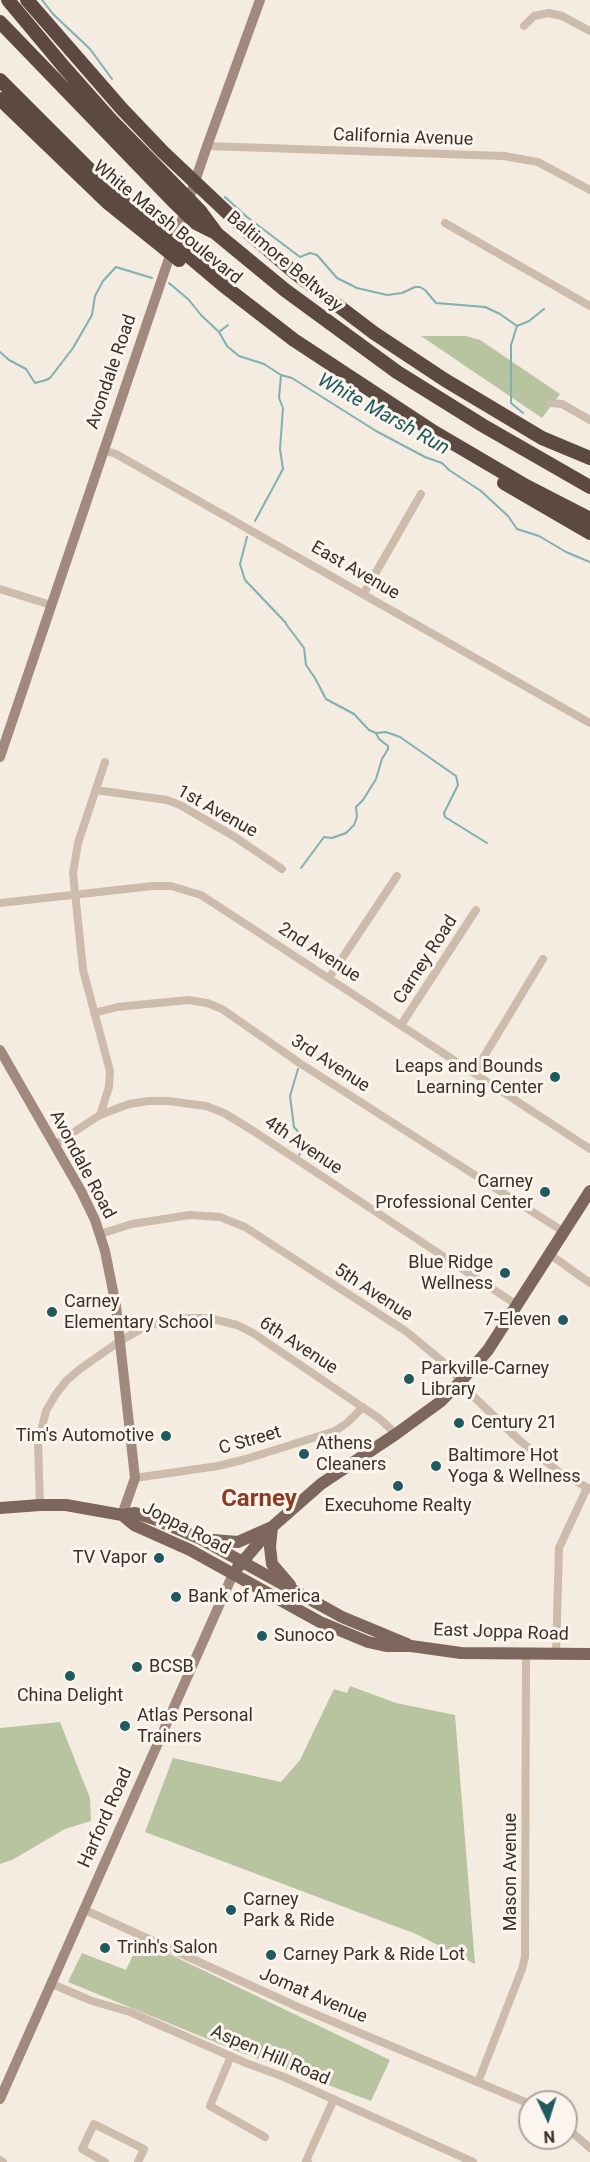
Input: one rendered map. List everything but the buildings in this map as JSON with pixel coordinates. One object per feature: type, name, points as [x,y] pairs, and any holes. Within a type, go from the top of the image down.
[{"type":"highway","name":"Baltimore Beltway","points":[[9,0],[175,195],[217,234],[304,304],[398,372],[482,425],[590,487]]},
{"type":"highway","points":[[27,0],[122,109],[183,171],[295,273],[374,333],[446,380],[526,429],[554,444],[590,458]]},
{"type":"highway","name":"White Marsh Boulevard","points":[[0,22],[175,195]]},
{"type":"highway","points":[[0,80],[160,239],[184,258],[294,340],[434,432],[501,481],[590,533]]},
{"type":"highway","name":"White Marsh Boulevard","points":[[0,99],[107,202],[160,239]]},
{"type":"highway","points":[[434,432],[526,486],[590,519]]},
{"type":"main road","points":[[201,1539],[238,1542],[272,1527],[321,1484],[440,1402],[488,1350],[590,1191]]},
{"type":"main road","name":"Joppa Road","points":[[0,1508],[40,1505],[84,1507],[122,1515],[135,1513],[201,1539],[242,1562]]},
{"type":"main road","name":"Joppa Road","points":[[122,1515],[134,1525],[163,1537],[233,1574]]},
{"type":"main road","points":[[272,1527],[270,1547],[272,1564],[299,1594]]},
{"type":"main road","name":"Harford Road","points":[[233,1574],[272,1527]]},
{"type":"main road","name":"East Joppa Road","points":[[242,1562],[352,1621],[390,1635],[411,1646]]},
{"type":"main road","name":"East Joppa Road","points":[[233,1574],[334,1629],[386,1647],[411,1646],[447,1652],[590,1654]]},
{"type":"street","name":"Avondale Road","points":[[0,757],[207,146],[260,0]]},
{"type":"street","points":[[524,26],[534,16],[549,13],[562,16],[590,31]]},
{"type":"street","name":"California Avenue","points":[[207,146],[522,158],[552,168],[590,190]]},
{"type":"street","points":[[445,223],[590,306]]},
{"type":"street","points":[[550,403],[562,404],[590,420]]},
{"type":"street","name":"East Avenue","points":[[103,450],[116,454],[364,593],[590,723]]},
{"type":"street","points":[[364,593],[421,494]]},
{"type":"street","points":[[0,588],[51,605]]},
{"type":"street","points":[[100,1115],[105,1103],[110,1075],[83,970],[73,873],[76,850],[105,762]]},
{"type":"street","name":"1st Avenue","points":[[96,790],[167,800],[180,804],[282,869]]},
{"type":"street","points":[[329,978],[397,876]]},
{"type":"street","name":"2nd Avenue","points":[[0,903],[153,886],[171,886],[201,895],[590,1149]]},
{"type":"street","name":"Carney Road","points":[[401,1025],[476,910]]},
{"type":"street","points":[[474,1073],[543,959]]},
{"type":"street","name":"3rd Avenue","points":[[94,1013],[117,1007],[188,1000],[207,1003],[222,1009],[301,1064],[564,1232]]},
{"type":"street","name":"Avondale Road","points":[[0,1050],[81,1191],[100,1234],[114,1288],[135,1478],[122,1515]]},
{"type":"street","name":"4th Avenue","points":[[54,1145],[100,1115],[129,1104],[149,1101],[188,1102],[224,1113],[517,1305]]},
{"type":"street","name":"5th Avenue","points":[[100,1234],[132,1224],[190,1215],[220,1217],[234,1222],[407,1332],[448,1366],[473,1396],[519,1440],[560,1472],[589,1489]]},
{"type":"street","points":[[549,1254],[590,1283]]},
{"type":"street","name":"6th Avenue","points":[[40,1505],[38,1443],[40,1428],[50,1403],[68,1380],[120,1341],[143,1328],[165,1320],[198,1317],[224,1322],[253,1333],[380,1419],[396,1434]]},
{"type":"street","name":"C Street","points":[[135,1478],[218,1466],[246,1459],[334,1431],[348,1423],[363,1407]]},
{"type":"street","points":[[556,1654],[558,1548],[589,1489]]},
{"type":"street","name":"Harford Road","points":[[0,2099],[233,1574]]},
{"type":"street","name":"Mason Avenue","points":[[478,2082],[525,1957],[526,1654]]},
{"type":"street","name":"Jomat Avenue","points":[[85,1910],[298,2007],[518,2099]]},
{"type":"street","name":"Aspen Hill Road","points":[[52,1984],[92,2001],[130,2013],[334,2099],[473,2162]]},
{"type":"street","points":[[231,2056],[210,2106],[265,2137]]},
{"type":"street","points":[[308,2162],[306,2161],[334,2099]]},
{"type":"street","points":[[105,2162],[82,2149],[94,2124],[144,2149],[138,2162]]},
{"type":"street","points":[[578,2138],[590,2148]]},
{"type":"green space","points":[[421,336],[466,336],[480,340],[560,394],[542,418]]},
{"type":"green space","points":[[350,1686],[396,1703],[455,1715],[475,1964],[416,1934],[145,1832],[173,1758],[281,1782],[300,1760],[334,1689],[347,1693]]},
{"type":"green space","points":[[60,1722],[90,1798],[91,1821],[65,1829],[12,1860],[0,1864],[0,1728]]},
{"type":"green space","points":[[140,1940],[390,2060],[371,2101],[237,2051],[68,1982],[82,1953],[126,1970]]},
{"type":"waterway","points":[[42,0],[53,14],[90,49],[112,79]]},
{"type":"waterway","points":[[225,197],[247,217],[300,257],[310,253],[317,255],[337,278],[357,288],[387,295],[420,287],[436,303],[485,307],[517,326],[529,321],[544,309]]},
{"type":"waterway","name":"White Marsh Run","points":[[0,352],[26,369],[35,383],[46,380],[73,348],[92,315],[95,296],[103,281],[116,267],[152,278]]},
{"type":"waterway","name":"White Marsh Run","points":[[169,283],[189,300],[219,332],[227,346],[239,356],[264,364],[281,375],[292,378],[376,431],[425,457],[442,463],[481,491],[508,516],[517,529],[539,536],[566,552],[590,562]]},
{"type":"waterway","points":[[219,332],[228,325]]},
{"type":"waterway","points":[[511,378],[511,345],[517,326]]},
{"type":"waterway","points":[[255,521],[283,469],[280,449],[283,408],[279,398],[281,375]]},
{"type":"waterway","points":[[511,380],[511,403],[523,413]]},
{"type":"waterway","points":[[247,537],[240,564],[245,580],[286,623]]},
{"type":"waterway","points":[[286,624],[304,648],[306,665],[326,699],[354,714],[369,730],[400,737],[456,776],[458,785],[444,813],[445,817],[487,843]]},
{"type":"waterway","points":[[301,868],[324,837],[332,838],[346,833],[354,825],[357,817],[356,807],[376,779],[382,759],[388,749],[376,733]]},
{"type":"waterway","points":[[298,1069],[290,1096],[294,1127],[306,1141],[299,1155]]},
{"type":"place","name":"Leaps and Bounds Learning Center","points":[[555,1077]]},
{"type":"place","name":"Carney Professional Center","points":[[545,1192]]},
{"type":"place","name":"Blue Ridge Wellness","points":[[505,1273]]},
{"type":"place","name":"Carney Elementary School","points":[[52,1312]]},
{"type":"place","name":"7-Eleven","points":[[563,1320]]},
{"type":"place","name":"Parkville-Carney Library","points":[[409,1379]]},
{"type":"place","name":"Century 21","points":[[459,1423]]},
{"type":"place","name":"Tim's Automotive","points":[[166,1436]]},
{"type":"place","name":"Athens Cleaners","points":[[304,1454]]},
{"type":"place","name":"Baltimore Hot Yoga & Wellness","points":[[436,1466]]},
{"type":"place","name":"Execuhome Realty","points":[[398,1486]]},
{"type":"place","name":"TV Vapor","points":[[159,1558]]},
{"type":"place","name":"Bank of America","points":[[176,1597]]},
{"type":"place","name":"Sunoco","points":[[262,1636]]},
{"type":"place","name":"BCSB","points":[[137,1667]]},
{"type":"place","name":"China Delight","points":[[70,1676]]},
{"type":"place","name":"Atlas Personal Trainers","points":[[125,1726]]},
{"type":"place","name":"Carney Park & Ride","points":[[231,1910]]},
{"type":"place","name":"Trinh's Salon","points":[[105,1948]]},
{"type":"place","name":"Carney Park & Ride Lot","points":[[271,1955]]},
{"type":"district","name":"Carney","points":[[259,1500]]}]
